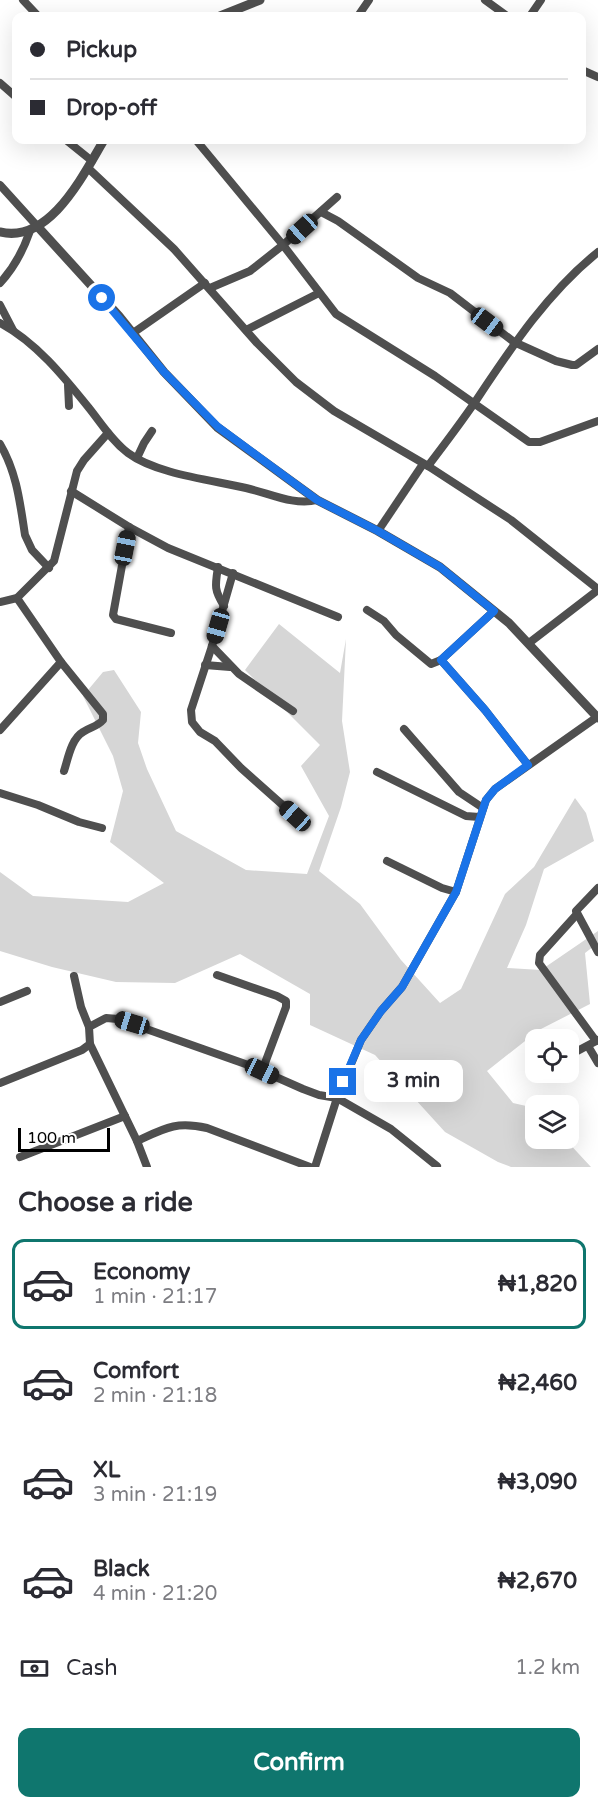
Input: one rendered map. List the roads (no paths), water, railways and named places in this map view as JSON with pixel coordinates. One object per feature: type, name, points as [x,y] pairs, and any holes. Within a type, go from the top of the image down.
[{"type":"street","points":[[22,0],[34,12]]},
{"type":"street","points":[[230,12],[260,0]]},
{"type":"street","points":[[485,0],[502,12]]},
{"type":"street","points":[[0,83],[12,94]]},
{"type":"street","points":[[70,144],[174,249],[296,382],[317,399],[511,520],[598,589],[529,643]]},
{"type":"street","points":[[0,283],[14,266],[34,229],[71,194],[102,144]]},
{"type":"street","points":[[198,144],[283,245],[336,314],[435,376],[520,437],[534,443],[598,421]]},
{"type":"street","points":[[0,185],[34,229],[133,333],[164,372],[218,427],[317,500],[378,531],[440,567],[529,643],[597,717],[495,789],[486,800],[456,892],[402,987],[361,1040],[337,1098],[316,1166],[192,1124],[172,1126],[137,1141]]},
{"type":"street","points":[[133,333],[208,285],[250,271],[283,245],[337,196]]},
{"type":"street","points":[[321,212],[338,221],[418,278],[450,293],[514,342],[556,361],[572,365],[576,365],[598,349]]},
{"type":"street","points":[[0,232],[20,234],[34,229]]},
{"type":"street","points":[[378,531],[473,405],[514,342],[574,271],[598,252]]},
{"type":"street","points":[[246,330],[320,293]]},
{"type":"street","points":[[0,305],[14,331]]},
{"type":"street","points":[[0,323],[14,331],[40,353],[108,433],[137,458],[149,464],[215,483],[247,488],[302,502],[317,500]]},
{"type":"street","points":[[68,385],[69,406]]},
{"type":"street","points":[[137,458],[152,431]]},
{"type":"street","points":[[0,602],[17,598],[49,568],[58,554],[77,471],[108,433]]},
{"type":"street","points":[[0,444],[9,459],[17,482],[27,543],[49,568]]},
{"type":"street","points":[[71,491],[168,548],[338,617]]},
{"type":"street","points":[[129,527],[113,615],[116,618],[171,633]]},
{"type":"street","points":[[218,567],[216,593],[224,606]]},
{"type":"street","points":[[233,573],[191,710],[192,722],[200,732],[228,753],[234,762],[304,824]]},
{"type":"street","points":[[17,598],[61,662],[101,711],[103,720],[79,735],[64,771]]},
{"type":"street","points":[[367,610],[384,621],[396,635],[432,664],[441,660],[494,611]]},
{"type":"street","points":[[212,646],[230,667],[293,711]]},
{"type":"street","points":[[441,660],[485,710],[528,765]]},
{"type":"street","points":[[0,730],[61,662]]},
{"type":"street","points":[[205,665],[230,667]]},
{"type":"street","points":[[404,729],[459,792],[483,808]]},
{"type":"street","points":[[377,771],[466,816],[479,817]]},
{"type":"street","points":[[0,793],[102,828]]},
{"type":"street","points":[[387,861],[442,888],[456,892]]},
{"type":"street","points":[[598,888],[578,908],[577,915],[538,959],[594,1042],[598,1063]]},
{"type":"street","points":[[577,915],[598,952]]},
{"type":"street","points":[[217,975],[286,1001],[262,1071]]},
{"type":"street","points":[[74,976],[81,1007],[89,1027],[90,1044],[137,1141],[147,1167]]},
{"type":"street","points":[[0,1002],[27,991]]},
{"type":"street","points":[[89,1027],[106,1018],[118,1019],[262,1071],[319,1095],[337,1098],[391,1129],[437,1166]]},
{"type":"street","points":[[579,1050],[594,1042]]},
{"type":"street","points":[[0,1083],[82,1050],[90,1044]]},
{"type":"street","points":[[20,1157],[125,1116]]}]
